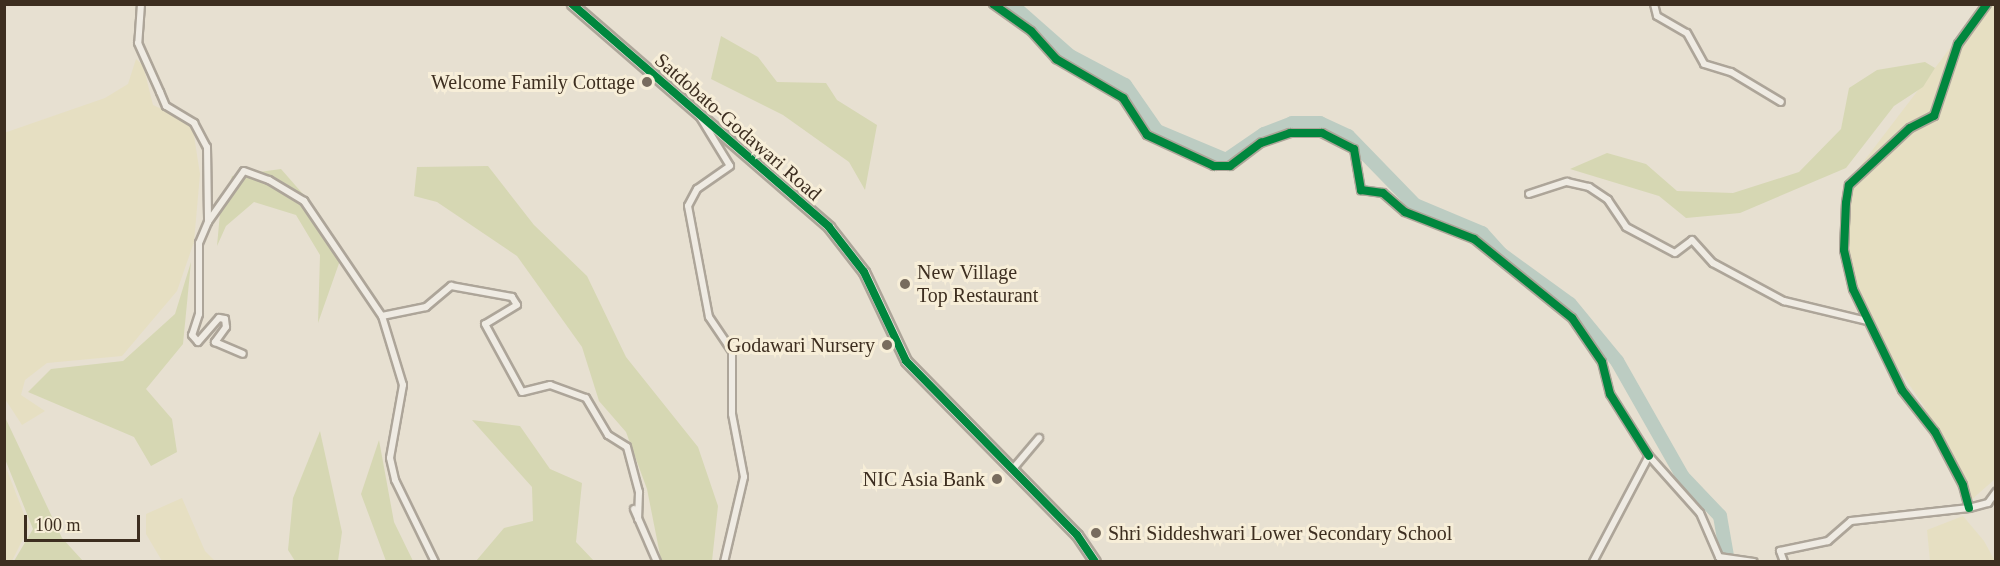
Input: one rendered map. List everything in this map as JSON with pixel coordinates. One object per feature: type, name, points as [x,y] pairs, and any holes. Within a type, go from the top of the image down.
[{"type":"street","points":[[141,4],[138,43],[166,106],[194,123],[207,147],[208,222]]},
{"type":"street","name":"Satdobato-Godawari Road","points":[[572,4],[700,117],[829,226],[864,272],[906,361],[1077,535],[1095,561]]},
{"type":"street","points":[[993,4],[1009,12],[1064,65],[1124,98],[1147,135],[1214,166],[1230,166],[1261,143],[1290,133],[1322,133],[1354,149],[1361,190],[1383,193],[1405,213],[1474,239],[1572,318],[1602,362],[1611,394],[1649,456],[1700,513],[1716,554],[1742,556],[1754,561]]},
{"type":"street","points":[[1654,4],[1657,16],[1688,33],[1704,64],[1731,72],[1781,102]]},
{"type":"street","points":[[1969,508],[1963,485],[1935,432],[1902,390],[1867,321],[1852,289],[1844,250],[1850,185],[1910,128],[1934,116],[1958,44],[1987,4]]},
{"type":"street","points":[[700,117],[730,166],[697,189],[688,206],[709,317],[732,351],[732,414],[744,477],[724,561]]},
{"type":"street","points":[[243,354],[215,342],[226,327],[225,319],[219,318],[198,342],[192,335],[199,314],[199,243],[208,222],[244,171],[268,180],[304,201],[382,316],[402,385],[390,458],[395,480],[435,561]]},
{"type":"street","points":[[1529,194],[1567,182],[1589,187],[1608,200],[1626,227],[1675,253],[1692,240],[1713,263],[1784,301],[1867,321]]},
{"type":"street","points":[[382,316],[426,307],[451,286],[512,297],[517,305],[485,324],[522,392],[550,385],[586,398],[608,435],[627,447],[639,492],[638,519]]},
{"type":"street","points":[[1012,470],[1039,438]]},
{"type":"street","points":[[1593,561],[1649,456]]},
{"type":"street","points":[[1784,561],[1780,551],[1828,541],[1851,520],[1969,508],[1988,502],[1995,492]]},
{"type":"street","points":[[634,509],[657,561]]},
{"type":"shaded area","points":[[1983,5],[1995,5],[1995,479],[1970,501],[1923,405],[1871,328],[1851,287],[1848,182]]},
{"type":"shaded area","points":[[136,59],[143,65],[153,105],[192,123],[200,174],[194,242],[177,291],[122,356],[47,363],[25,380],[21,395],[45,411],[22,425],[5,399],[4,133],[105,98],[128,84]]},
{"type":"shaded area","points":[[5,465],[29,527],[12,561],[5,561]]},
{"type":"shaded area","points":[[182,498],[205,551],[215,561],[162,561],[146,534],[146,514]]},
{"type":"shaded area","points":[[1963,516],[1984,541],[1995,561],[1930,561],[1927,530]]},
{"type":"green space","points":[[721,36],[758,57],[777,82],[826,83],[837,100],[877,125],[865,190],[849,162],[783,115],[711,79]]},
{"type":"green space","points":[[1925,62],[1935,68],[1923,87],[1894,106],[1846,168],[1740,213],[1686,218],[1659,196],[1570,169],[1607,153],[1646,164],[1677,191],[1733,193],[1799,172],[1841,129],[1849,88],[1877,70]]},
{"type":"green space","points":[[488,166],[534,225],[587,276],[626,357],[698,447],[718,506],[712,561],[661,560],[647,489],[626,432],[599,401],[582,347],[517,256],[437,202],[414,196],[417,167]]},
{"type":"green space","points":[[281,169],[316,209],[343,252],[318,323],[320,255],[296,215],[254,202],[226,226],[217,246],[220,213],[232,176]]},
{"type":"green space","points":[[191,262],[183,344],[146,389],[172,419],[177,452],[151,466],[134,437],[28,392],[51,369],[123,361],[175,314]]},
{"type":"green space","points":[[4,415],[62,538],[83,561],[14,561],[33,529],[5,459]]},
{"type":"green space","points":[[472,420],[520,426],[550,469],[582,483],[576,542],[594,561],[476,561],[504,528],[533,521],[532,487]]},
{"type":"green space","points":[[320,431],[342,532],[338,561],[295,561],[288,550],[293,498]]},
{"type":"green space","points":[[379,440],[394,522],[413,561],[386,561],[361,494]]},
{"type":"waterway","points":[[1011,4],[1070,56],[1125,85],[1157,131],[1226,160],[1264,134],[1292,123],[1320,123],[1348,136],[1415,205],[1482,233],[1501,254],[1570,304],[1617,361],[1683,477],[1720,516],[1728,562]]},
{"type":"cycle path","points":[[572,4],[829,227],[864,272],[906,361],[1077,535],[1095,562]]},
{"type":"cycle path","points":[[993,4],[1031,31],[1056,59],[1123,98],[1147,135],[1214,166],[1230,166],[1261,143],[1290,133],[1322,133],[1354,149],[1361,190],[1383,193],[1405,212],[1474,239],[1572,318],[1602,362],[1610,394],[1649,456]]},
{"type":"cycle path","points":[[1969,508],[1963,485],[1935,432],[1902,390],[1853,289],[1844,250],[1849,185],[1910,128],[1934,116],[1958,44],[1987,4]]},
{"type":"place","name":"Welcome Family Cottage","points":[[647,82]]},
{"type":"place","name":"New Village Top Restaurant","points":[[905,284]]},
{"type":"place","name":"Godawari Nursery","points":[[887,345]]},
{"type":"place","name":"NIC Asia Bank","points":[[997,479]]},
{"type":"place","name":"Shri Siddeshwari Lower Secondary School","points":[[1096,533]]}]
